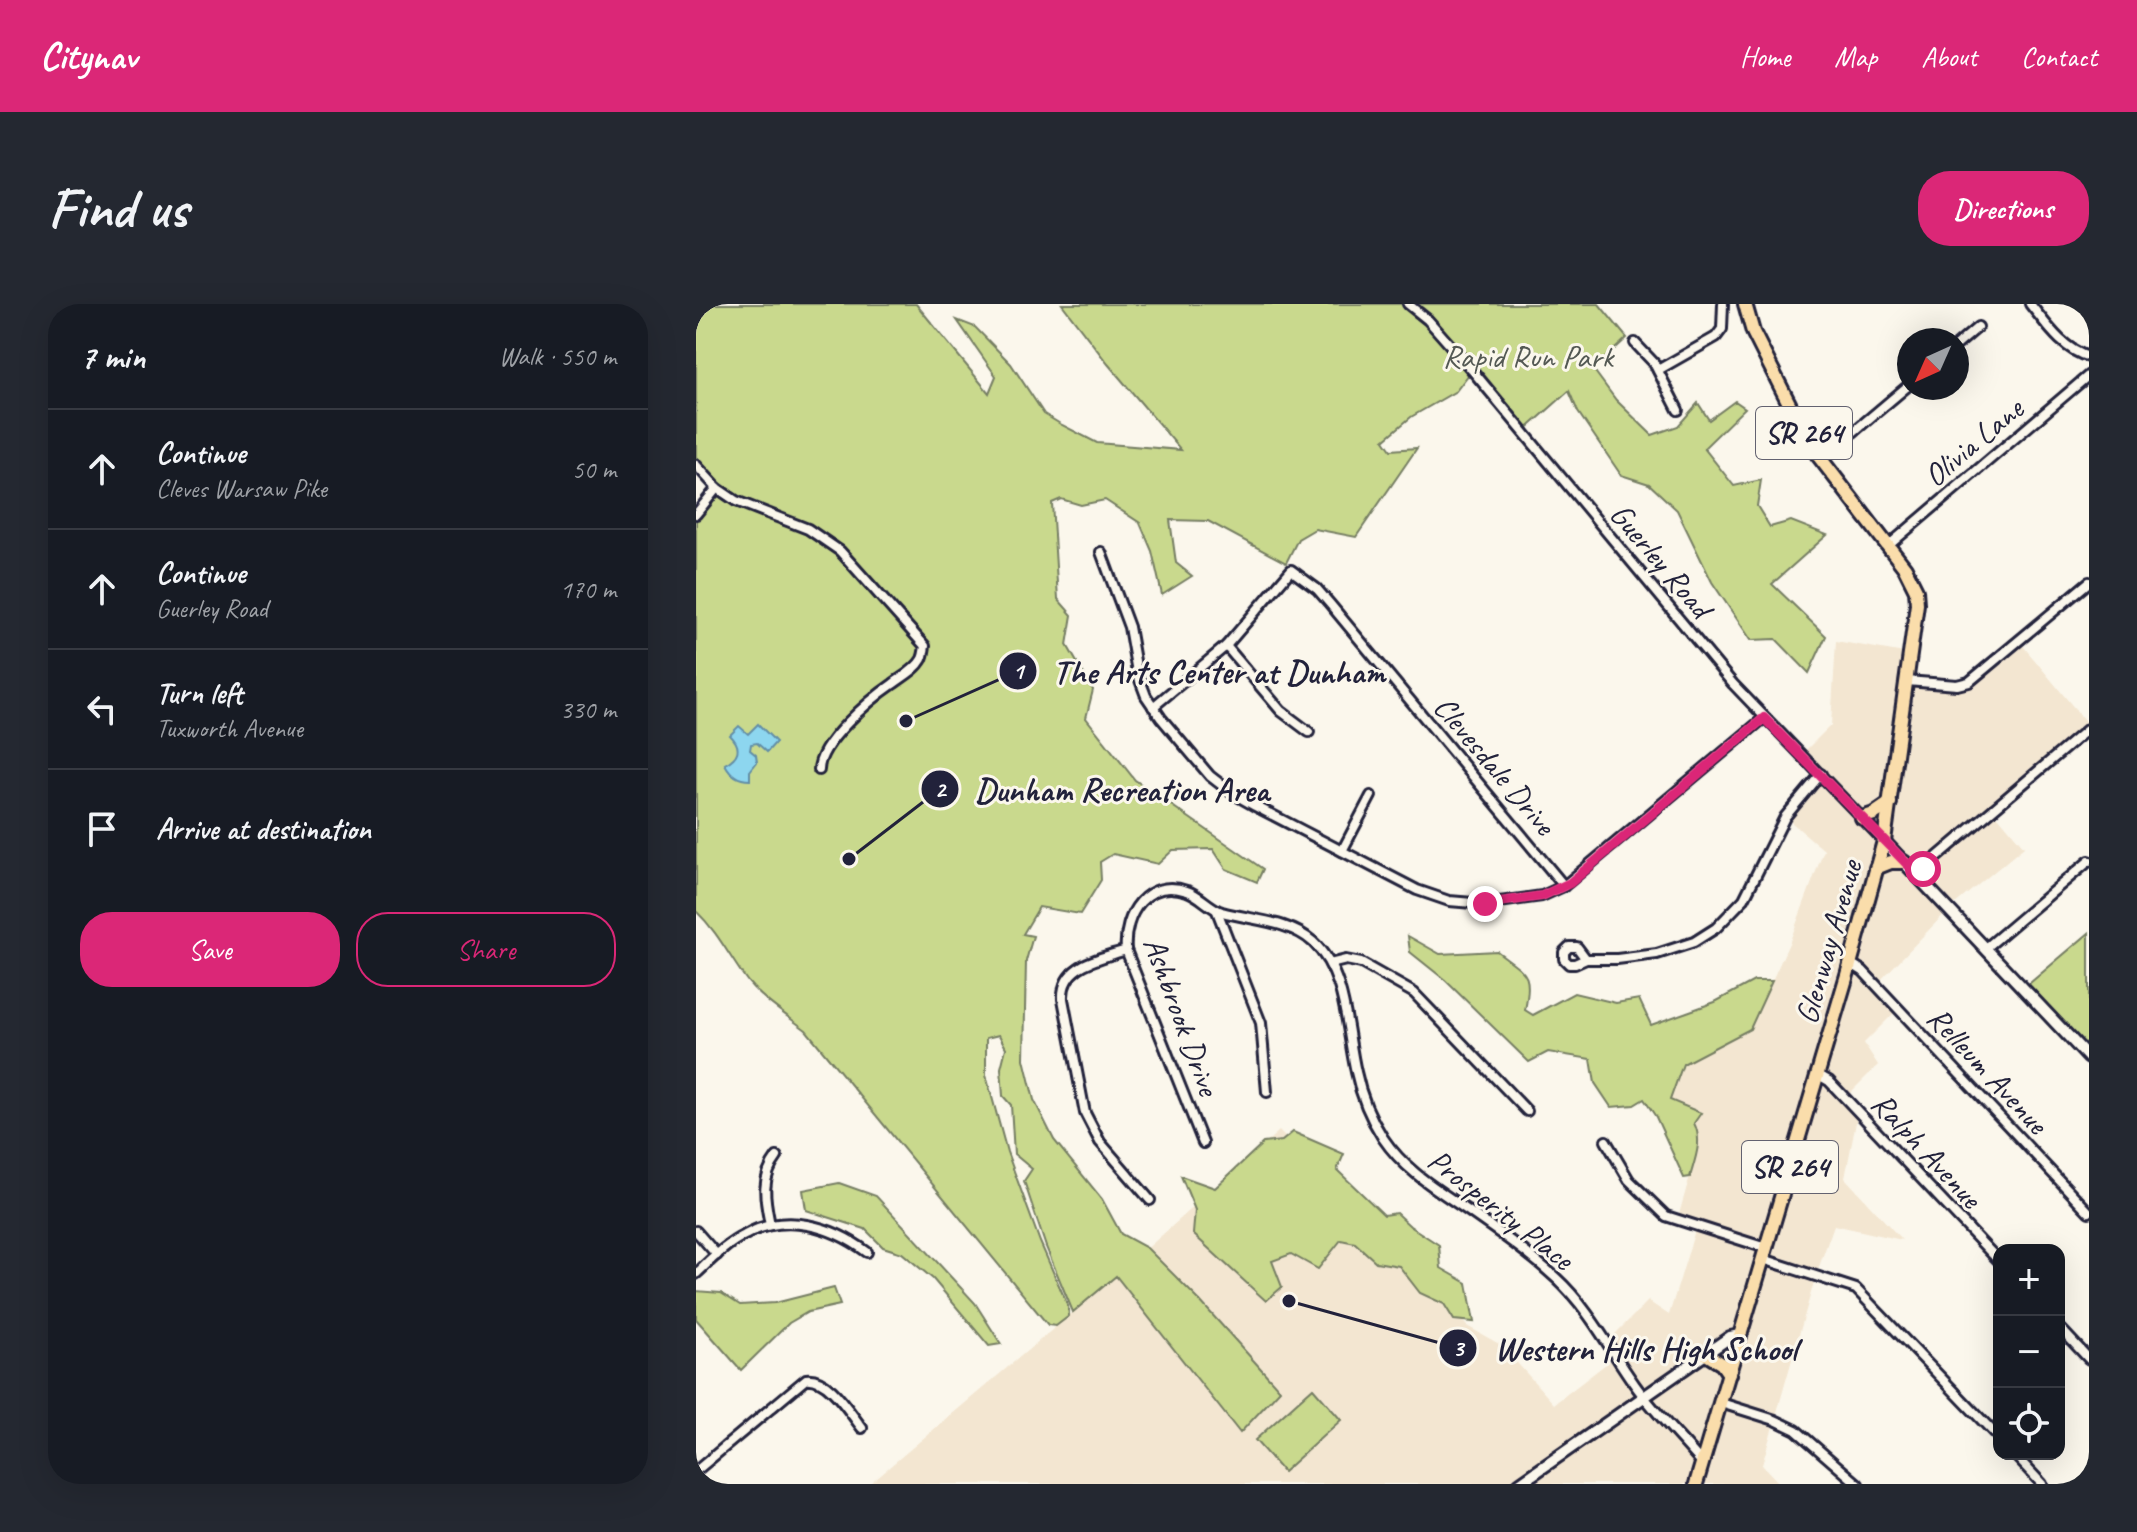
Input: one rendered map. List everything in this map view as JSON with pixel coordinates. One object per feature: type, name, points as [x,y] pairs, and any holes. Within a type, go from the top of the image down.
[{"type":"main road","name":"Glenway Avenue","points":[[1698,1483],[1884,841],[1917,598],[1913,580],[1820,460],[1760,347],[1745,304]]},
{"type":"main road","points":[[1862,818],[1890,803]]},
{"type":"main road","points":[[1876,868],[1891,862],[1904,862]]},
{"type":"main road","points":[[1706,1354],[1722,1364],[1729,1374]]},
{"type":"street","name":"Guerley Road","points":[[1408,304],[1428,320],[1464,360],[1764,718],[1884,841]]},
{"type":"street","points":[[1658,370],[1716,337],[1722,329],[1723,304]]},
{"type":"street","points":[[2030,304],[2061,341],[2075,352],[2089,357]]},
{"type":"street","points":[[1969,335],[1978,327]]},
{"type":"street","points":[[1635,343],[1658,370],[1678,410]]},
{"type":"street","name":"Olivia Lane","points":[[1888,546],[2089,375]]},
{"type":"street","points":[[1820,460],[1897,395]]},
{"type":"street","points":[[696,465],[717,488],[747,507],[808,529],[840,551],[925,646],[922,659],[913,669],[871,701],[835,738],[819,762],[819,770]]},
{"type":"street","points":[[696,514],[717,488]]},
{"type":"street","points":[[1101,552],[1129,627],[1141,685],[1153,707],[1220,785],[1417,890],[1461,903],[1485,904],[1542,896],[1564,886],[1764,718]]},
{"type":"street","name":"Clevesdale Drive","points":[[1226,646],[1291,570],[1317,589],[1330,604],[1564,886]]},
{"type":"street","points":[[1907,681],[1957,685],[1972,680],[2089,582]]},
{"type":"street","points":[[1153,707],[1226,646],[1281,711],[1309,732]]},
{"type":"street","points":[[1917,874],[2089,728]]},
{"type":"street","points":[[1586,959],[1657,954],[1694,942],[1716,928],[1744,899],[1785,817],[1821,774]]},
{"type":"street","points":[[1342,851],[1371,796]]},
{"type":"street","points":[[1884,841],[2089,1058]]},
{"type":"street","points":[[1986,948],[2089,861]]},
{"type":"street","name":"Ashbrook Drive","points":[[1203,1143],[1126,950],[1125,930],[1130,914],[1153,893],[1170,888],[1184,890],[1206,900],[1217,911],[1302,934],[1323,952],[1330,964]]},
{"type":"street","points":[[1217,911],[1261,1023],[1267,1092]]},
{"type":"street","points":[[1126,950],[1074,970],[1063,986],[1063,999],[1085,1113],[1100,1142],[1150,1200]]},
{"type":"street","points":[[1330,964],[1346,960],[1361,963],[1414,993],[1527,1111]]},
{"type":"street","name":"Relleum Avenue","points":[[1850,963],[1863,971],[2089,1212]]},
{"type":"street","name":"Prosperity Place","points":[[1330,964],[1345,1013],[1360,1088],[1383,1138],[1418,1176],[1495,1229],[1563,1285],[1590,1318],[1644,1397],[1702,1463]]},
{"type":"street","name":"Ralph Avenue","points":[[1817,1074],[1837,1089],[1993,1255]]},
{"type":"street","points":[[1606,1141],[1629,1180],[1666,1216],[1856,1289],[1993,1432]]},
{"type":"street","points":[[770,1225],[764,1194],[765,1181],[769,1167],[777,1157]]},
{"type":"street","points":[[696,1274],[743,1235],[770,1225],[792,1223],[817,1227],[849,1238],[867,1252]]},
{"type":"street","points":[[696,1231],[717,1255]]},
{"type":"street","points":[[2065,1333],[2089,1359]]},
{"type":"street","points":[[1519,1484],[1730,1337],[1740,1335]]},
{"type":"street","points":[[696,1471],[806,1379],[816,1378],[825,1384],[862,1428]]},
{"type":"street","points":[[1721,1403],[1796,1430],[1858,1484]]},
{"type":"street","points":[[2020,1460],[2042,1484]]},
{"type":"shaded area","points":[[1836,641],[1910,654],[1908,681],[1962,684],[2019,641],[2089,726],[1993,810],[2024,847],[1949,909],[1876,985],[1898,1009],[1864,1043],[1878,1065],[1845,1098],[1858,1112],[1845,1178],[1902,1240],[1834,1225],[1816,1275],[1762,1465],[1780,1484],[869,1484],[1116,1276],[1279,1131],[1467,1326],[1501,1345],[1554,1404],[1615,1357],[1606,1343],[1648,1301],[1669,1315],[1696,1227],[1677,1221],[1698,1148],[1669,1101],[1683,1064],[1750,1029],[1790,941],[1824,850],[1785,817],[1821,774],[1802,754],[1831,725]]},
{"type":"green space","name":"Rapid Run Park","points":[[696,304],[916,304],[989,393],[996,376],[957,320],[975,327],[1011,364],[1044,414],[1062,425],[1097,443],[1181,450],[1062,304],[1599,304],[1627,338],[1593,369],[1616,400],[1652,435],[1678,426],[1698,403],[1709,420],[1735,401],[1745,408],[1704,448],[1734,486],[1761,480],[1757,506],[1770,527],[1791,521],[1827,535],[1772,584],[1826,636],[1809,673],[1776,639],[1751,640],[1712,582],[1677,510],[1649,484],[1621,475],[1578,412],[1569,391],[1524,431],[1472,370],[1456,391],[1411,417],[1384,440],[1391,450],[1417,448],[1356,537],[1315,529],[1298,539],[1286,563],[1208,521],[1170,520],[1176,563],[1192,576],[1162,595],[1152,551],[1140,523],[1105,500],[1081,505],[1061,499],[1052,503],[1058,599],[1072,615],[1067,645],[1093,690],[1086,718],[1135,780],[1263,869],[1257,882],[1226,869],[1213,849],[1173,850],[1158,864],[1113,854],[1100,862],[1101,880],[1080,914],[1039,907],[1023,934],[1033,936],[1026,961],[1024,1059],[1034,1100],[1054,1140],[1102,1199],[1121,1234],[1147,1248],[1200,1301],[1280,1390],[1240,1433],[1116,1276],[1073,1312],[1046,1247],[1024,1181],[1032,1169],[1014,1154],[1011,1105],[1003,1096],[1001,1068],[1006,1048],[999,1035],[986,1038],[986,1075],[1007,1152],[1040,1242],[1068,1306],[1069,1316],[1056,1326],[1048,1325],[806,1030],[768,1002],[748,982],[696,911],[696,514],[717,488],[696,465]]},
{"type":"green space","points":[[2089,933],[2089,1058],[2024,988]]},
{"type":"green space","points":[[1408,936],[1440,954],[1497,951],[1525,974],[1528,988],[1525,1010],[1533,1015],[1574,993],[1616,1003],[1639,999],[1651,1025],[1715,1002],[1754,981],[1772,981],[1750,1029],[1683,1064],[1670,1100],[1701,1113],[1694,1123],[1698,1143],[1690,1177],[1684,1178],[1656,1117],[1644,1099],[1634,1105],[1611,1107],[1595,1083],[1591,1059],[1548,1052],[1529,1062],[1445,980],[1410,952]]},
{"type":"green space","points":[[1293,1132],[1344,1154],[1337,1170],[1384,1215],[1396,1213],[1439,1245],[1441,1268],[1467,1283],[1474,1322],[1454,1320],[1444,1304],[1420,1293],[1399,1266],[1376,1262],[1355,1243],[1341,1240],[1318,1269],[1291,1254],[1272,1261],[1282,1287],[1266,1301],[1193,1234],[1195,1210],[1181,1176],[1215,1188],[1263,1143],[1282,1141]]},
{"type":"green space","points":[[839,1183],[876,1196],[975,1303],[1001,1344],[989,1346],[933,1279],[902,1253],[883,1247],[865,1229],[806,1210],[803,1190]]},
{"type":"green space","points":[[834,1288],[840,1305],[808,1312],[789,1323],[741,1370],[696,1319],[696,1291],[721,1293],[740,1305],[775,1303]]},
{"type":"green space","points":[[1313,1388],[1341,1420],[1283,1472],[1255,1440]]},
{"type":"water","points":[[758,724],[776,742],[767,752],[757,743],[751,744],[750,750],[756,755],[757,762],[750,771],[750,780],[742,779],[732,774],[725,764],[733,758],[738,748],[730,735],[739,726],[748,734]]},
{"type":"place","name":"The Arts Center at Dunham","points":[[906,721]]},
{"type":"place","name":"Dunham Recreation Area","points":[[849,859]]},
{"type":"place","name":"Western Hills High School","points":[[1289,1301]]},
{"type":"route","points":[[1485,904],[1542,896],[1570,883],[1764,718],[1917,874],[1923,869]]}]
